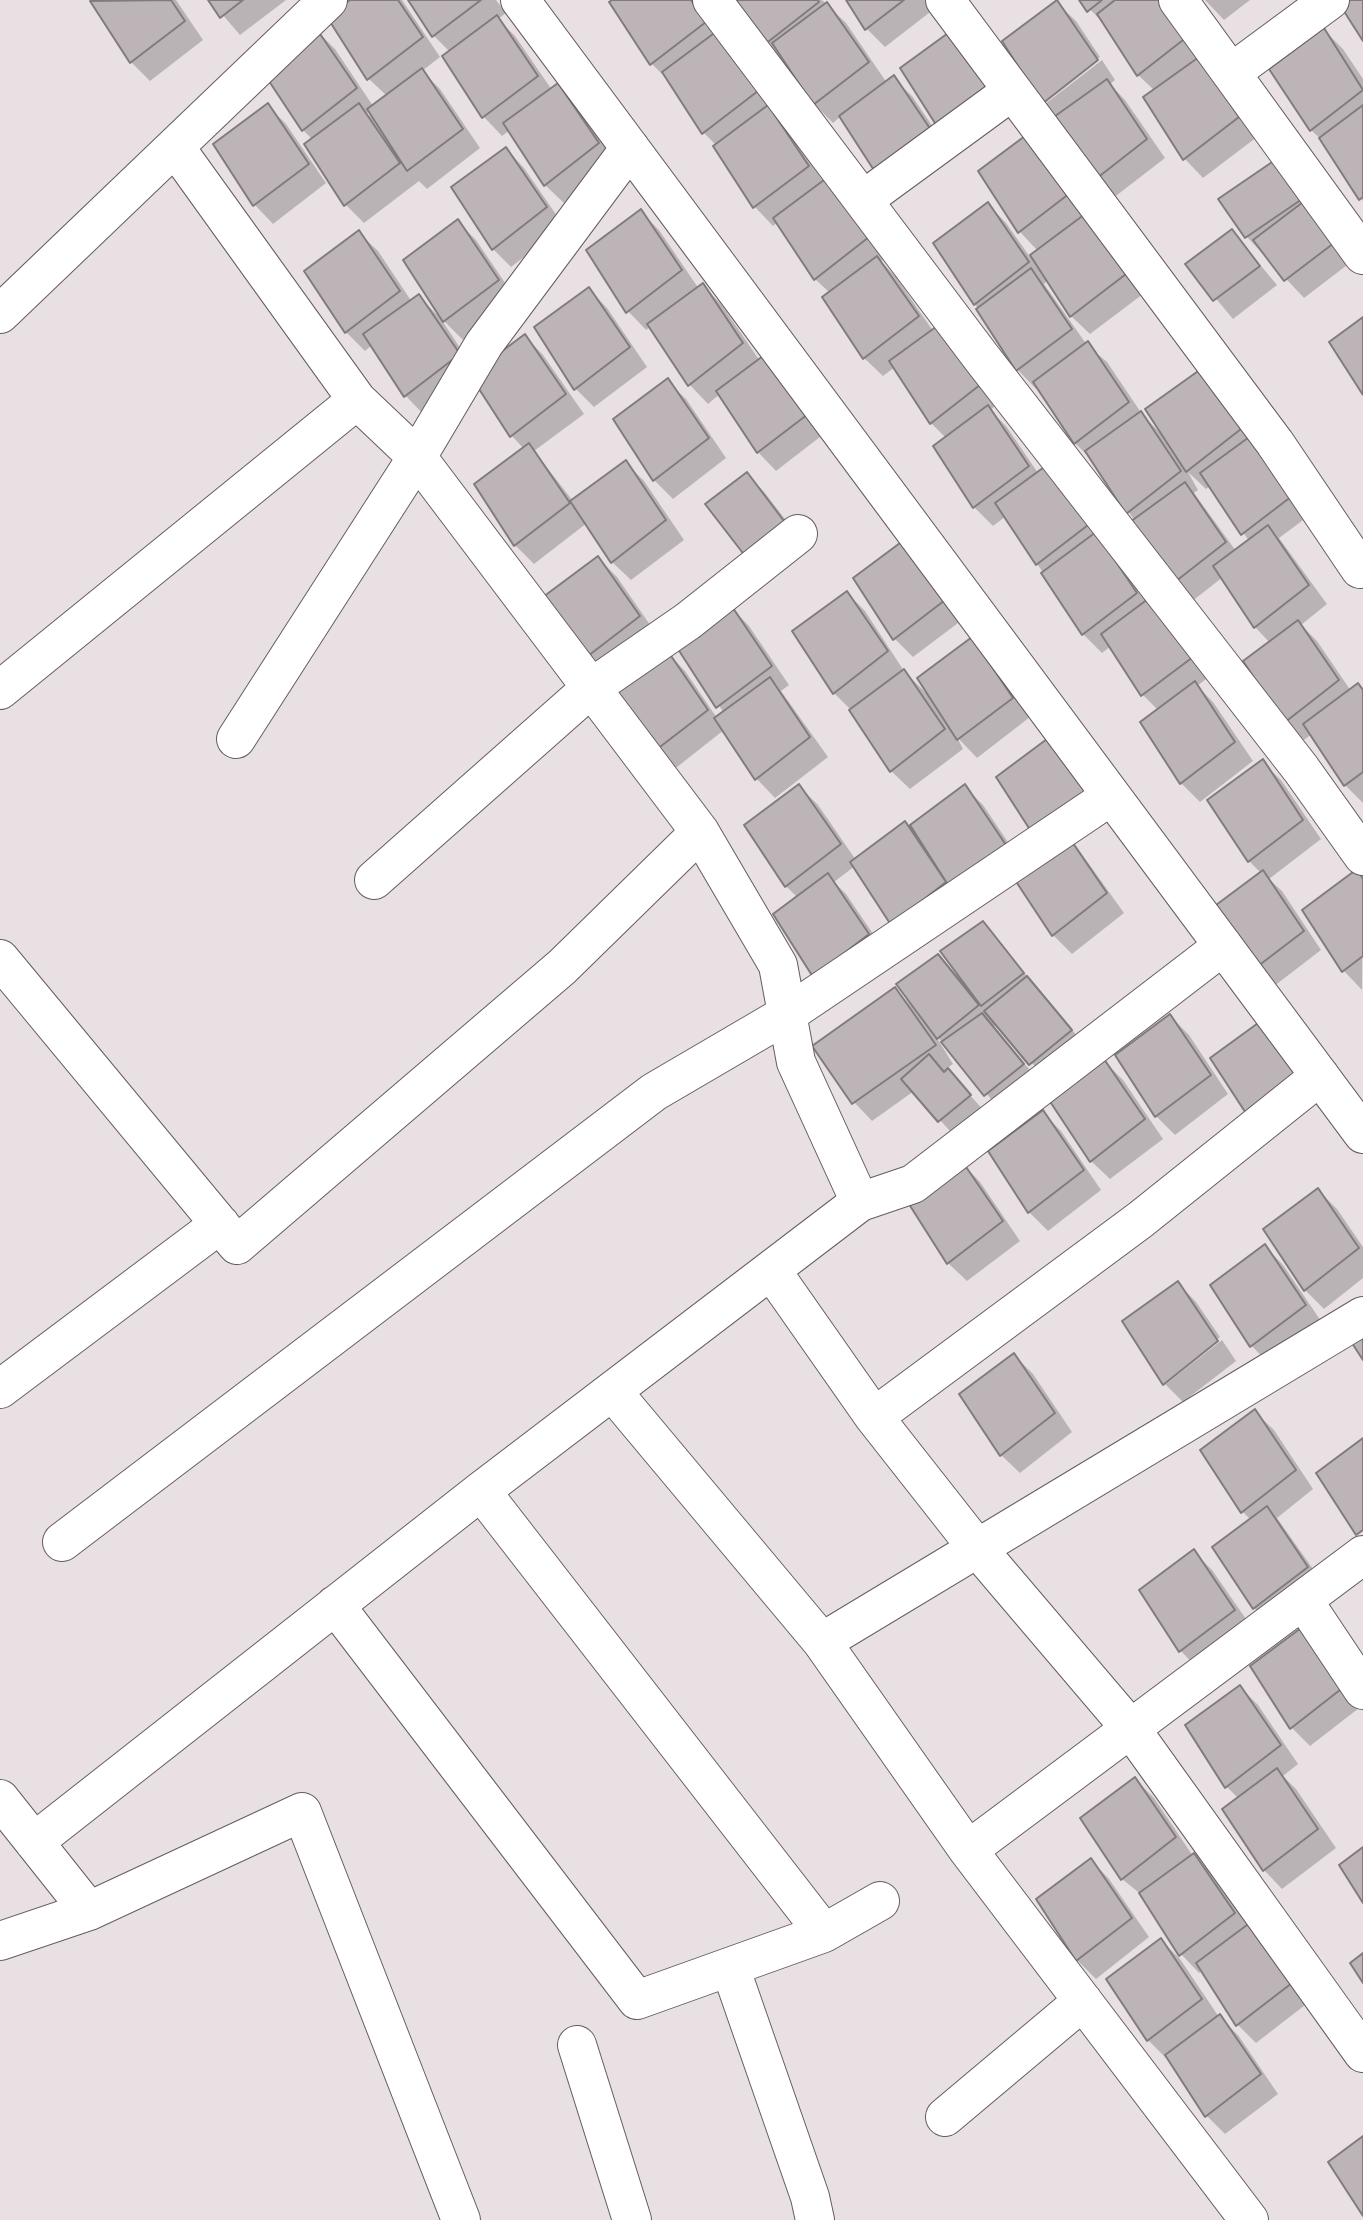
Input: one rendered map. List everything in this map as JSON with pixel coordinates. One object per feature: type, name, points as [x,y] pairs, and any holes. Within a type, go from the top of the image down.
[{"type":"street","points":[[0,314],[327,0]]},
{"type":"street","points":[[520,0],[1363,1134]]},
{"type":"street","points":[[712,0],[1301,769],[1363,856]]},
{"type":"street","points":[[945,0],[1275,443],[1360,569],[1363,567]]},
{"type":"street","points":[[1178,0],[1231,73],[1356,231]]},
{"type":"street","points":[[1231,73],[1330,0]]},
{"type":"street","points":[[863,200],[1012,91]]},
{"type":"street","points":[[175,147],[357,400],[417,457],[699,832],[778,965],[796,1062],[860,1202]]},
{"type":"street","points":[[236,739],[417,457],[484,344],[629,148]]},
{"type":"street","points":[[0,690],[357,400]]},
{"type":"street","points":[[374,880],[591,688],[688,621],[798,534]]},
{"type":"street","points":[[62,1542],[654,1092],[789,1013],[1111,796]]},
{"type":"street","points":[[0,959],[237,1245],[562,967],[699,832]]},
{"type":"street","points":[[34,1842],[481,1491],[860,1202],[914,1184],[1223,946]]},
{"type":"street","points":[[874,1417],[1140,1220],[1320,1076]]},
{"type":"street","points":[[0,1388],[220,1224]]},
{"type":"street","points":[[771,1270],[874,1417],[977,1548],[1131,1729],[1363,2053]]},
{"type":"street","points":[[822,1642],[1363,1316]]},
{"type":"street","points":[[612,1391],[822,1642],[968,1850],[1249,2220]]},
{"type":"street","points":[[481,1491],[824,1933]]},
{"type":"street","points":[[968,1850],[1363,1555]]},
{"type":"street","points":[[1303,1600],[1363,1690]]},
{"type":"street","points":[[335,1605],[638,2000],[824,1933],[880,1901]]},
{"type":"street","points":[[0,1799],[89,1912]]},
{"type":"street","points":[[0,1941],[89,1912],[302,1812],[461,2220]]},
{"type":"street","points":[[730,1967],[810,2197],[815,2220]]},
{"type":"street","points":[[944,2117],[1083,2001]]},
{"type":"street","points":[[577,2045],[632,2220]]},
{"type":"building","points":[[171,0],[185,21],[130,63],[90,1]]},
{"type":"building","points":[[208,0],[243,0],[220,18]]},
{"type":"building","points":[[350,0],[398,0],[423,37],[367,80],[327,17]]},
{"type":"building","points":[[408,0],[481,0],[432,37]]},
{"type":"building","points":[[691,0],[706,22],[650,65],[609,2]]},
{"type":"building","points":[[735,0],[818,0],[819,2],[764,45]]},
{"type":"building","points":[[846,0],[904,0],[865,30]]},
{"type":"building","points":[[1057,0],[1098,60],[1042,104],[1002,41]]},
{"type":"building","points":[[1079,0],[1102,0],[1087,12]]},
{"type":"building","points":[[1115,0],[1170,0],[1192,33],[1137,76],[1097,14]]},
{"type":"building","points":[[1347,0],[1363,0],[1363,41],[1340,5]]},
{"type":"building","points":[[827,2],[869,62],[813,105],[772,43]]},
{"type":"building","points":[[497,15],[538,76],[482,118],[442,56]]},
{"type":"building","points":[[316,28],[357,88],[302,131],[261,69]]},
{"type":"building","points":[[955,28],[996,88],[940,131],[900,68]]},
{"type":"building","points":[[1324,28],[1363,90],[1310,131],[1269,69]]},
{"type":"building","points":[[717,31],[758,91],[702,134],[662,72]]},
{"type":"building","points":[[1199,57],[1239,117],[1183,160],[1143,97]]},
{"type":"building","points":[[422,68],[463,129],[407,171],[367,109]]},
{"type":"building","points":[[894,75],[935,136],[879,178],[839,116]]},
{"type":"building","points":[[1107,79],[1147,139],[1092,182],[1051,119]]},
{"type":"building","points":[[558,83],[599,143],[544,186],[503,123]]},
{"type":"building","points":[[268,103],[309,164],[253,206],[213,144]]},
{"type":"building","points":[[359,103],[400,163],[344,206],[304,144]]},
{"type":"building","points":[[768,105],[809,166],[753,208],[713,146]]},
{"type":"building","points":[[1363,105],[1363,197],[1359,200],[1319,138]]},
{"type":"building","points":[[1033,130],[1074,190],[1018,233],[978,171]]},
{"type":"building","points":[[506,147],[547,207],[492,250],[451,187]]},
{"type":"building","points":[[1278,158],[1305,197],[1245,238],[1218,199]]},
{"type":"building","points":[[828,177],[869,237],[814,280],[773,218]]},
{"type":"building","points":[[1307,199],[1338,240],[1284,281],[1253,240]]},
{"type":"building","points":[[988,202],[1029,262],[974,305],[933,243]]},
{"type":"building","points":[[641,209],[682,270],[626,313],[586,250]]},
{"type":"building","points":[[1085,214],[1126,274],[1070,317],[1030,255]]},
{"type":"building","points":[[458,219],[499,280],[443,322],[403,260]]},
{"type":"building","points":[[1232,229],[1260,266],[1213,301],[1185,264]]},
{"type":"building","points":[[359,230],[400,291],[345,333],[304,271]]},
{"type":"building","points":[[877,256],[919,316],[863,359],[822,297]]},
{"type":"building","points":[[1031,268],[1072,329],[1016,371],[976,309]]},
{"type":"building","points":[[703,283],[743,343],[688,386],[647,324]]},
{"type":"building","points":[[589,287],[630,347],[574,390],[534,327]]},
{"type":"building","points":[[419,294],[460,354],[404,397],[363,334]]},
{"type":"building","points":[[1363,317],[1363,395],[1329,342]]},
{"type":"building","points":[[944,321],[985,381],[930,424],[889,361]]},
{"type":"building","points":[[525,334],[566,394],[510,437],[470,375]]},
{"type":"building","points":[[1088,341],[1129,402],[1074,444],[1033,382]]},
{"type":"building","points":[[771,350],[812,411],[757,453],[716,391]]},
{"type":"building","points":[[1201,369],[1241,429],[1186,472],[1145,409]]},
{"type":"building","points":[[668,378],[709,438],[653,481],[613,419]]},
{"type":"building","points":[[988,405],[1029,466],[973,508],[933,446]]},
{"type":"building","points":[[1141,411],[1181,471],[1126,514],[1085,451]]},
{"type":"building","points":[[1256,432],[1296,493],[1241,535],[1200,473]]},
{"type":"building","points":[[529,443],[570,503],[514,546],[474,484]]},
{"type":"building","points":[[626,460],[666,520],[611,563],[570,501]]},
{"type":"building","points":[[1051,462],[1092,522],[1036,565],[995,503]]},
{"type":"building","points":[[747,472],[790,529],[749,561],[705,504]]},
{"type":"building","points":[[1185,482],[1226,542],[1171,585],[1130,522]]},
{"type":"building","points":[[1268,525],[1309,585],[1254,628],[1213,566]]},
{"type":"building","points":[[1096,532],[1137,593],[1082,635],[1041,573]]},
{"type":"building","points":[[908,537],[949,597],[893,640],[853,578]]},
{"type":"building","points":[[598,556],[640,616],[584,659],[543,597]]},
{"type":"building","points":[[847,591],[888,651],[833,694],[792,631]]},
{"type":"building","points":[[1156,593],[1197,654],[1141,696],[1101,634]]},
{"type":"building","points":[[731,605],[772,666],[716,708],[676,646]]},
{"type":"building","points":[[1298,620],[1339,680],[1284,723],[1243,661]]},
{"type":"building","points":[[972,637],[1013,698],[957,740],[917,678]]},
{"type":"building","points":[[667,650],[708,710],[652,753],[611,690]]},
{"type":"building","points":[[904,669],[945,729],[890,772],[849,710]]},
{"type":"building","points":[[770,677],[810,737],[755,780],[714,718]]},
{"type":"building","points":[[1195,681],[1235,742],[1180,784],[1140,722]]},
{"type":"building","points":[[1358,683],[1363,690],[1363,772],[1344,786],[1303,724]]},
{"type":"building","points":[[1051,736],[1092,797],[1036,839],[996,777]]},
{"type":"building","points":[[1263,759],[1303,820],[1248,862],[1207,800]]},
{"type":"building","points":[[799,784],[841,844],[785,887],[744,825]]},
{"type":"building","points":[[965,784],[1006,845],[950,888],[910,825]]},
{"type":"building","points":[[905,821],[946,882],[891,925],[850,862]]},
{"type":"building","points":[[1066,833],[1107,893],[1052,936],[1011,874]]},
{"type":"building","points":[[1357,869],[1363,879],[1363,956],[1342,972],[1302,910]]},
{"type":"building","points":[[1263,870],[1304,931],[1249,973],[1208,911]]},
{"type":"building","points":[[828,873],[869,934],[813,977],[773,914]]},
{"type":"building","points":[[983,921],[1024,973],[981,1006],[940,951]]},
{"type":"building","points":[[938,954],[979,1005],[937,1039],[896,984]]},
{"type":"building","points":[[1027,976],[1072,1030],[1029,1065],[984,1011]]},
{"type":"building","points":[[895,987],[936,1045],[852,1104],[812,1046]]},
{"type":"building","points":[[982,1013],[1024,1064],[984,1096],[941,1042]]},
{"type":"building","points":[[1170,1014],[1211,1075],[1155,1117],[1115,1055]]},
{"type":"building","points":[[1265,1018],[1306,1078],[1251,1121],[1210,1058]]},
{"type":"building","points":[[929,1054],[944,1072],[948,1068],[971,1095],[938,1122],[901,1079]]},
{"type":"building","points":[[1104,1059],[1145,1119],[1090,1162],[1049,1100]]},
{"type":"building","points":[[1043,1110],[1084,1170],[1028,1213],[988,1151]]},
{"type":"building","points":[[962,1161],[1003,1221],[947,1264],[907,1201]]},
{"type":"building","points":[[1318,1188],[1359,1248],[1304,1291],[1263,1229]]},
{"type":"building","points":[[1265,1244],[1306,1305],[1250,1347],[1210,1285]]},
{"type":"building","points":[[1178,1281],[1218,1341],[1163,1385],[1122,1321]]},
{"type":"building","points":[[1363,1321],[1363,1360],[1346,1334]]},
{"type":"building","points":[[1014,1353],[1055,1413],[1000,1456],[959,1394]]},
{"type":"building","points":[[1255,1409],[1296,1470],[1241,1513],[1200,1450]]},
{"type":"building","points":[[1363,1438],[1363,1530],[1356,1535],[1316,1473]]},
{"type":"building","points":[[1267,1506],[1308,1567],[1253,1609],[1212,1547]]},
{"type":"building","points":[[1194,1549],[1235,1610],[1179,1652],[1139,1590]]},
{"type":"building","points":[[1305,1625],[1345,1686],[1290,1729],[1250,1666]]},
{"type":"building","points":[[1240,1685],[1281,1745],[1225,1788],[1185,1725]]},
{"type":"building","points":[[1277,1768],[1318,1829],[1263,1871],[1222,1809]]},
{"type":"building","points":[[1135,1777],[1176,1837],[1121,1880],[1080,1818]]},
{"type":"building","points":[[1363,1847],[1363,1903],[1339,1865]]},
{"type":"building","points":[[1194,1853],[1235,1913],[1179,1956],[1139,1893]]},
{"type":"building","points":[[1091,1858],[1132,1918],[1076,1961],[1036,1899]]},
{"type":"building","points":[[1251,1922],[1292,1983],[1236,2026],[1196,1963]]},
{"type":"building","points":[[1161,1938],[1202,1999],[1147,2041],[1106,1979]]},
{"type":"building","points":[[1363,1953],[1363,1983],[1350,1963]]},
{"type":"building","points":[[1220,2014],[1261,2074],[1205,2117],[1165,2055]]},
{"type":"building","points":[[1363,2136],[1363,2216],[1328,2162]]}]
